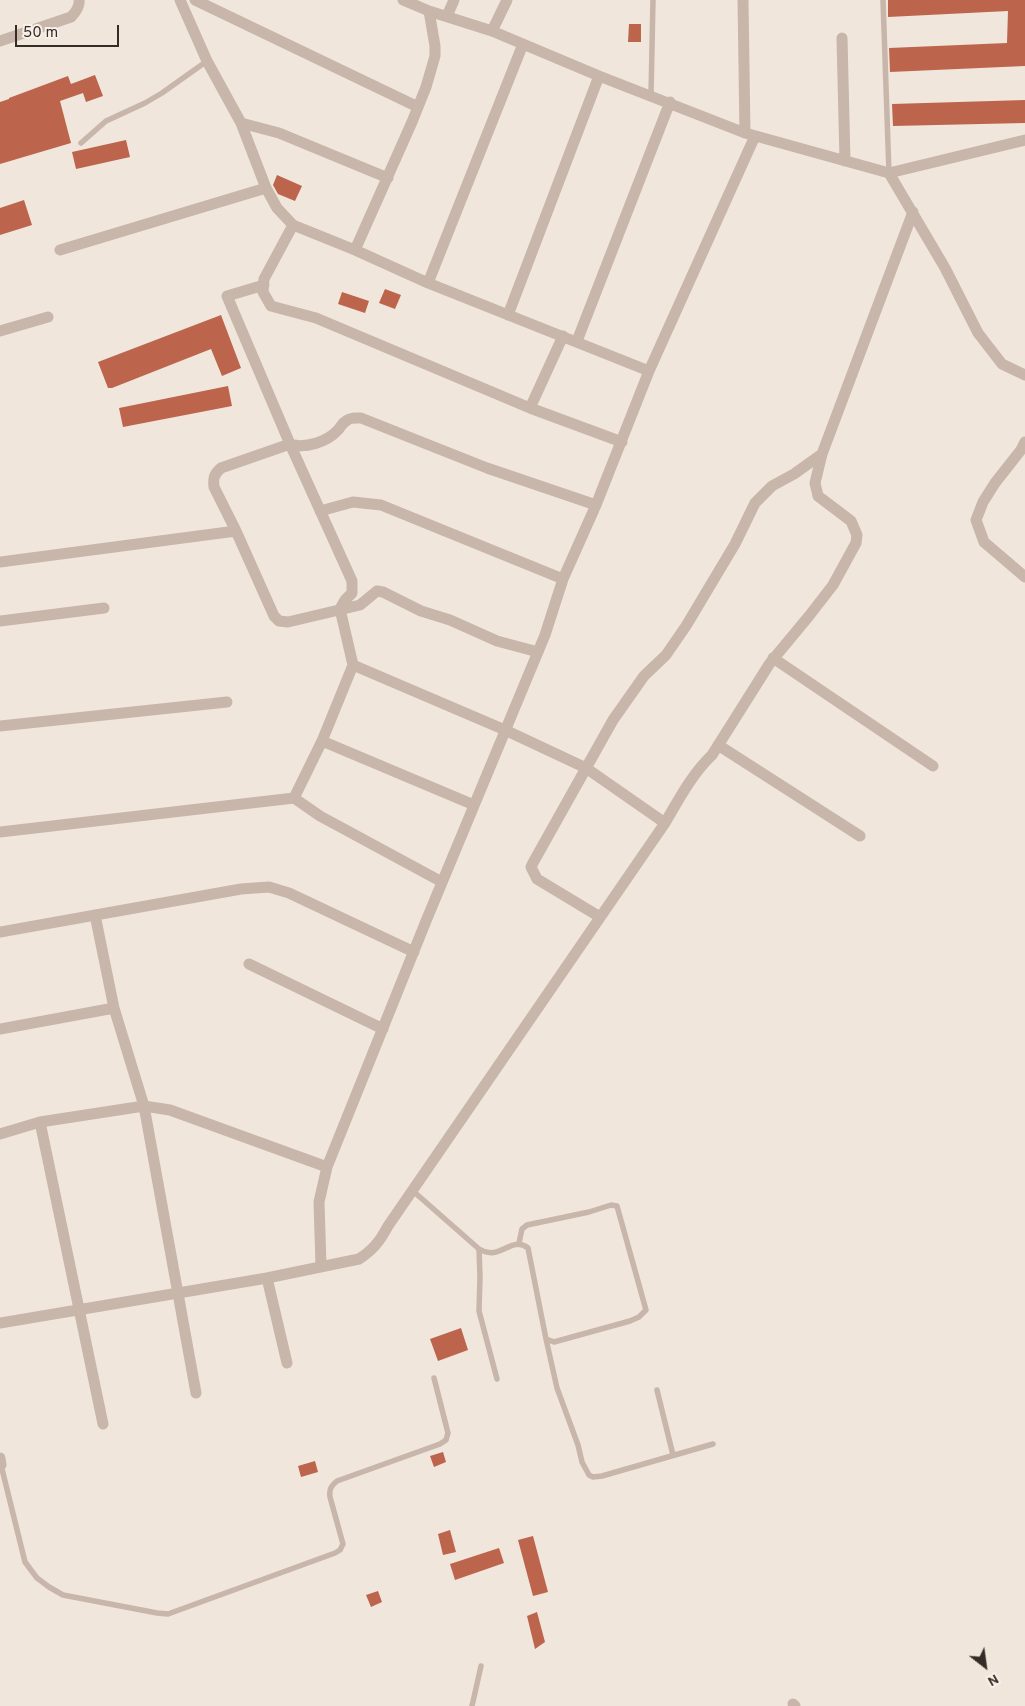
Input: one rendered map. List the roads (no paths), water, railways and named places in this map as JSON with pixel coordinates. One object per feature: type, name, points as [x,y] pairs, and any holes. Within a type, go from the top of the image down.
[{"type":"street","points":[[0,41],[71,17],[76,12],[79,0]]},
{"type":"street","points":[[180,0],[207,61],[241,123],[266,188],[277,208],[292,225],[355,250],[428,283],[578,341],[649,371]]},
{"type":"street","points":[[195,0],[418,107]]},
{"type":"street","points":[[403,0],[429,11],[492,31],[599,76],[750,134],[889,173],[1025,140]]},
{"type":"street","points":[[447,16],[454,0]]},
{"type":"street","points":[[492,31],[507,0]]},
{"type":"street","points":[[321,1266],[319,1202],[327,1167],[442,882],[545,635],[563,579],[596,506],[649,371],[750,134],[743,0]]},
{"type":"street","points":[[355,250],[418,107],[435,56],[429,11]]},
{"type":"street","points":[[842,38],[845,161]]},
{"type":"street","points":[[428,283],[523,44]]},
{"type":"street","points":[[508,314],[599,76]]},
{"type":"street","points":[[578,341],[670,102]]},
{"type":"street","points":[[241,123],[278,133],[388,178]]},
{"type":"street","points":[[889,173],[945,268],[978,333],[1002,364],[1025,375]]},
{"type":"street","points":[[60,250],[266,188]]},
{"type":"street","points":[[0,1323],[267,1278],[359,1259],[371,1251],[379,1242],[388,1226],[665,823],[700,767],[712,755],[773,658],[809,616],[832,585],[856,543],[857,535],[851,520],[818,496],[815,482],[822,454],[913,212]]},
{"type":"street","points":[[292,225],[264,279],[263,292],[271,306],[316,318],[530,408],[622,442]]},
{"type":"street","points":[[264,286],[227,296],[290,444],[352,581],[352,593],[340,609],[353,665],[322,741],[294,798]]},
{"type":"street","points":[[0,331],[48,317]]},
{"type":"street","points":[[530,408],[563,336]]},
{"type":"street","points":[[538,652],[497,641],[450,620],[421,612],[383,592],[377,591],[360,605],[288,622],[279,621],[274,616],[214,487],[213,479],[215,473],[221,468],[290,444],[306,446],[330,437],[344,421],[352,418],[361,418],[487,468],[596,506]]},
{"type":"street","points":[[1025,442],[983,502],[976,520],[984,542],[1025,577]]},
{"type":"street","points":[[600,917],[537,879],[532,867],[534,861],[613,720],[644,676],[666,654],[686,626],[735,544],[755,502],[772,486],[794,474],[822,454]]},
{"type":"street","points":[[320,511],[353,502],[381,505],[563,579]]},
{"type":"street","points":[[0,562],[236,531]]},
{"type":"street","points":[[0,621],[104,608]]},
{"type":"street","points":[[773,658],[933,766]]},
{"type":"street","points":[[353,665],[505,730],[586,768],[665,823]]},
{"type":"street","points":[[0,726],[227,702]]},
{"type":"street","points":[[322,741],[474,805]]},
{"type":"street","points":[[718,746],[860,836]]},
{"type":"street","points":[[0,832],[294,798],[320,816],[442,882]]},
{"type":"street","points":[[0,932],[241,889],[269,887],[289,893],[414,952]]},
{"type":"street","points":[[95,915],[114,1008],[144,1106],[196,1393]]},
{"type":"street","points":[[250,964],[383,1029]]},
{"type":"street","points":[[0,1029],[114,1008]]},
{"type":"street","points":[[0,1134],[40,1122],[144,1106],[170,1110],[327,1167]]},
{"type":"street","points":[[40,1122],[103,1424]]},
{"type":"street","points":[[267,1278],[287,1363]]},
{"type":"lane","points":[[651,95],[653,0]]},
{"type":"lane","points":[[883,0],[889,173]]},
{"type":"lane","points":[[81,143],[106,121],[154,98],[207,61]]},
{"type":"lane","points":[[413,1191],[478,1249],[486,1253],[492,1254],[519,1243],[528,1248],[557,1388],[578,1445],[582,1462],[589,1475],[593,1477],[602,1476],[713,1444]]},
{"type":"lane","points":[[519,1243],[522,1229],[527,1225],[590,1212],[611,1205],[617,1206],[646,1310],[639,1317],[630,1321],[554,1342],[546,1339]]},
{"type":"lane","points":[[478,1249],[480,1277],[479,1312],[497,1378]]},
{"type":"lane","points":[[1,1461],[24,1562],[37,1578],[49,1588],[64,1595],[168,1614],[340,1550],[343,1544],[330,1497],[331,1485],[337,1481],[440,1444],[446,1440],[448,1433],[434,1378]]},
{"type":"lane","points":[[657,1390],[673,1456]]},
{"type":"lane","points":[[472,1706],[481,1666]]}]
